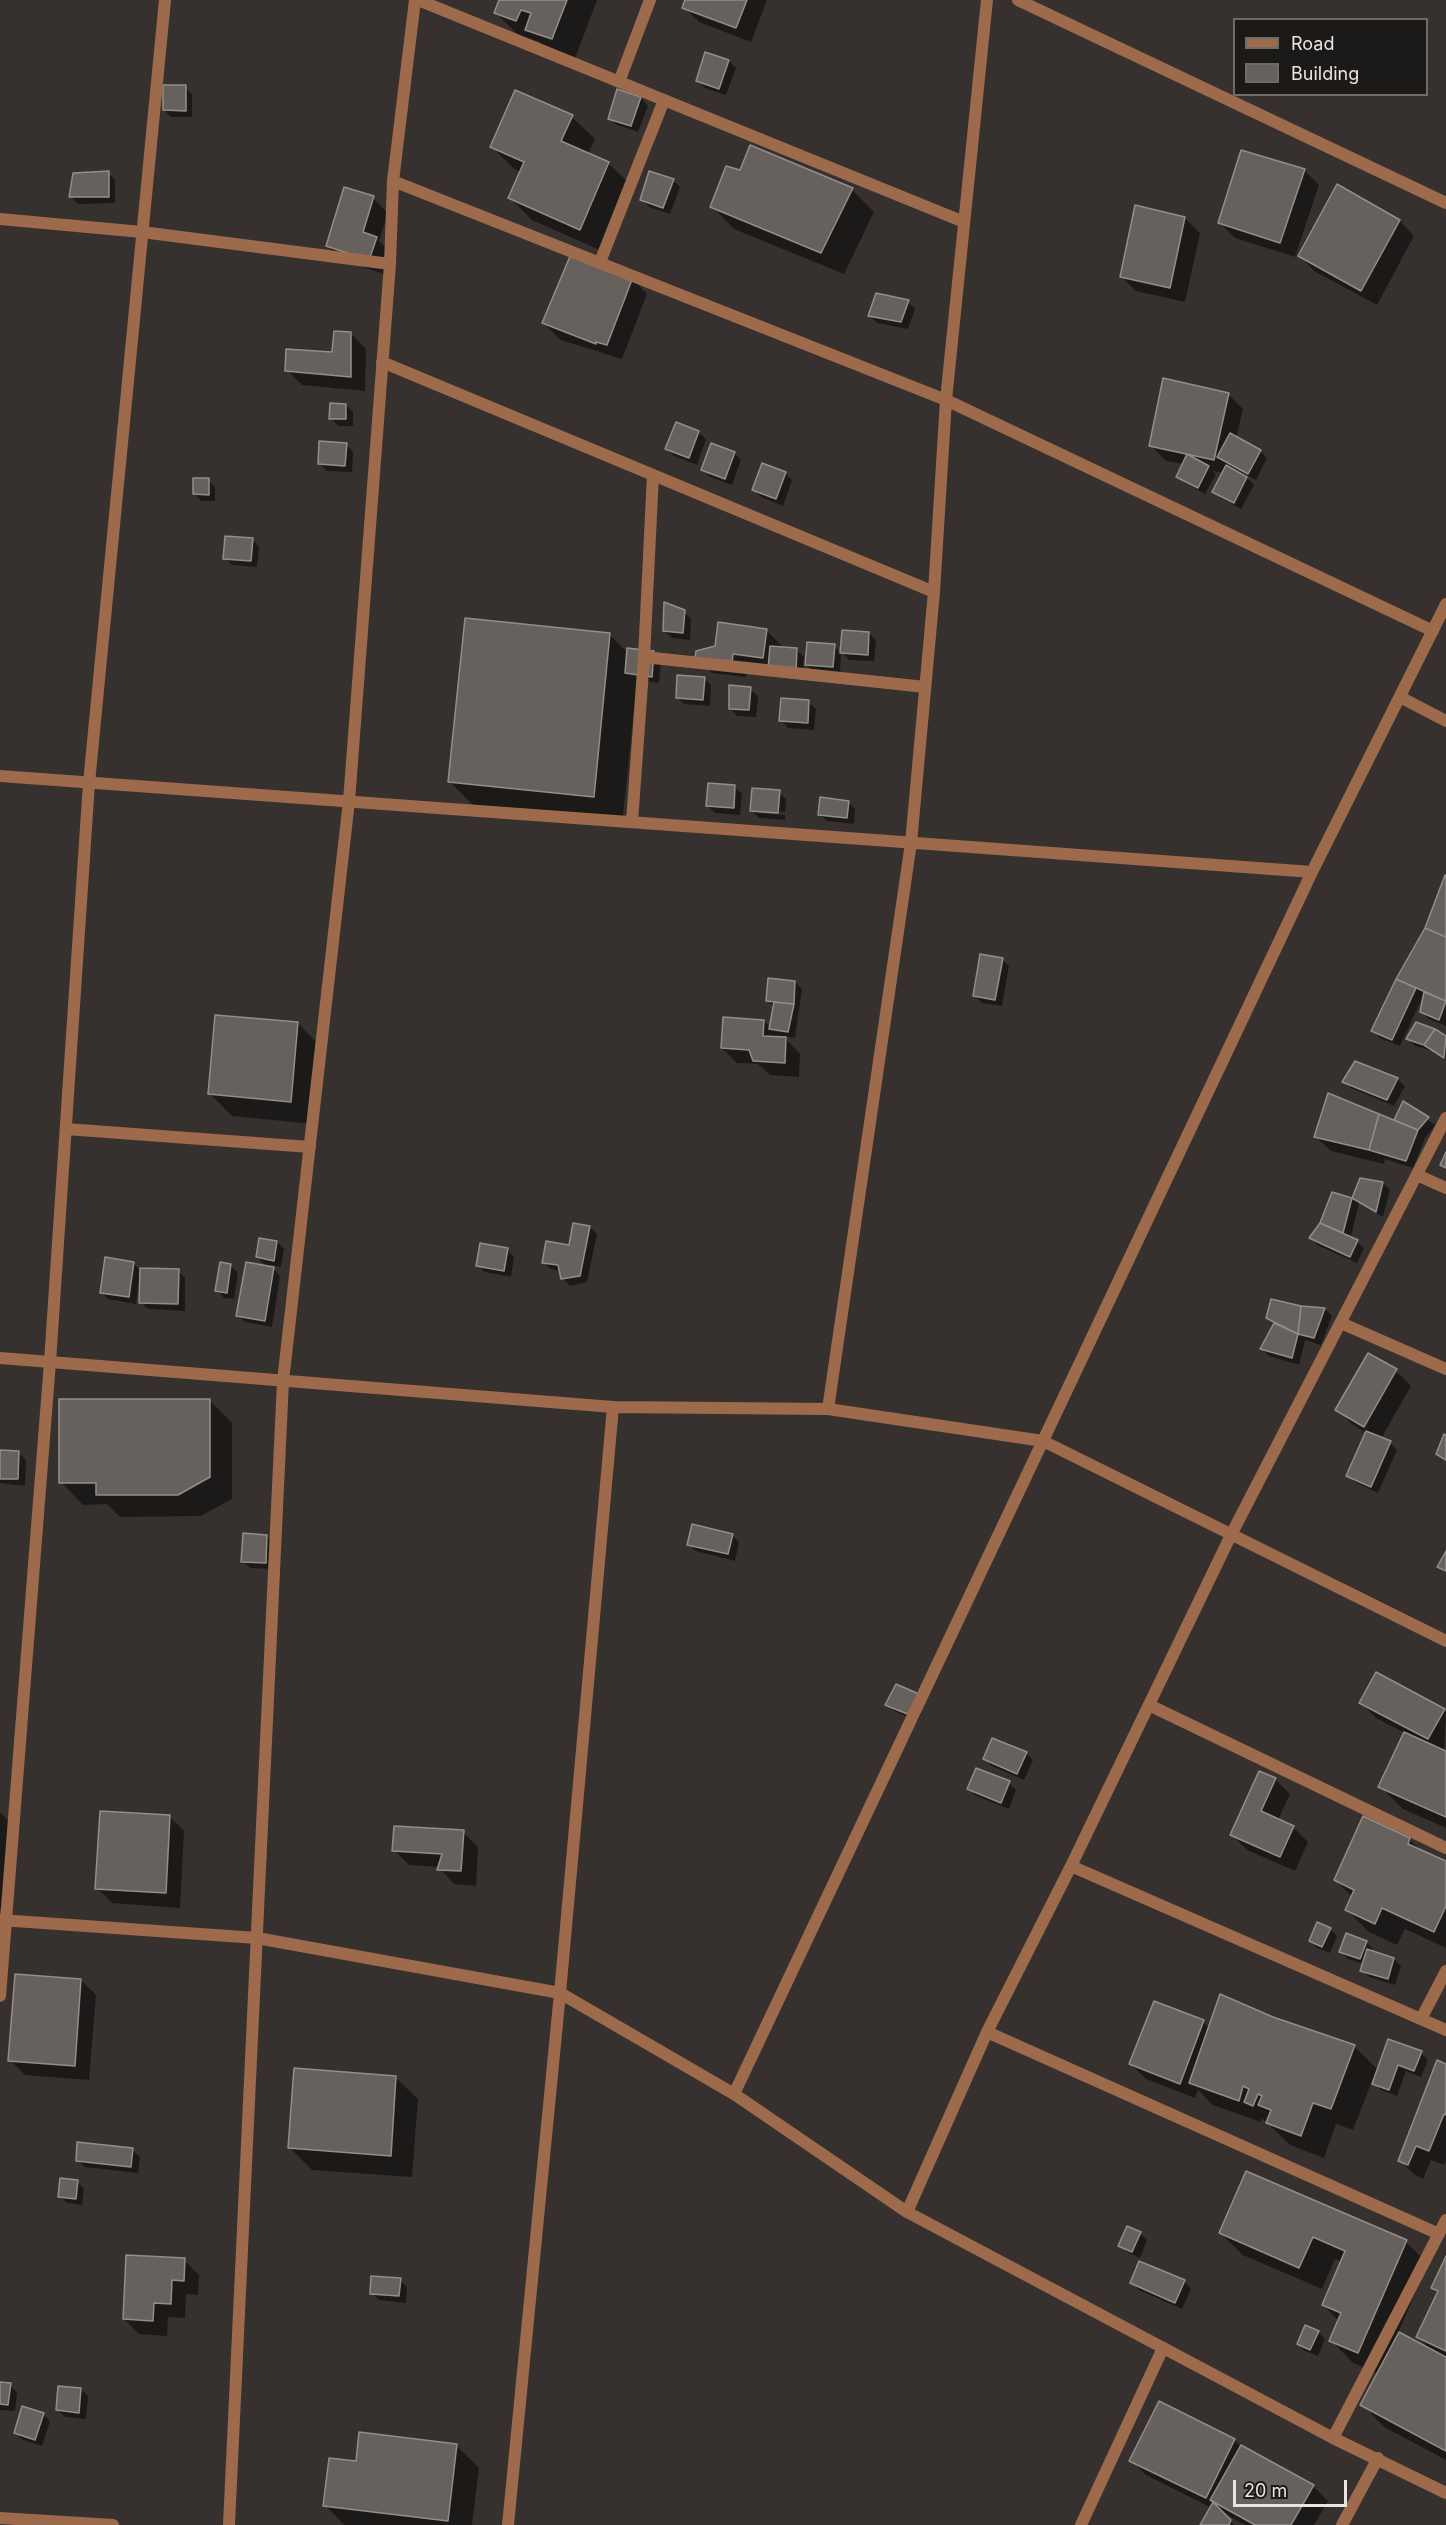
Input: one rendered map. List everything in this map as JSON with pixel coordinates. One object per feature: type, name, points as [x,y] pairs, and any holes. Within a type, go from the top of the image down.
[{"type":"street","points":[[0,1996],[3,1920],[50,1362],[89,783],[165,0]]},
{"type":"street","points":[[229,2525],[283,1381],[349,801],[390,264],[393,181],[416,0],[964,222]]},
{"type":"street","points":[[619,82],[650,0]]},
{"type":"street","points":[[828,1409],[910,843],[934,592],[946,400],[987,0]]},
{"type":"street","points":[[1018,0],[1446,203]]},
{"type":"street","points":[[600,262],[664,100]]},
{"type":"street","points":[[393,181],[946,400],[1433,631]]},
{"type":"street","points":[[0,219],[142,232],[390,264]]},
{"type":"street","points":[[381,362],[934,592]]},
{"type":"street","points":[[633,822],[653,475]]},
{"type":"street","points":[[734,2094],[1312,872],[1446,604]]},
{"type":"street","points":[[644,657],[925,687]]},
{"type":"street","points":[[1400,697],[1446,721]]},
{"type":"street","points":[[0,776],[1312,872]]},
{"type":"street","points":[[907,2212],[987,2032],[1071,1866],[1231,1534],[1446,1118]]},
{"type":"street","points":[[66,1129],[310,1147]]},
{"type":"street","points":[[1417,1175],[1446,1188]]},
{"type":"street","points":[[1341,1323],[1446,1369]]},
{"type":"street","points":[[0,1358],[613,1407],[828,1409],[1043,1441],[1446,1641]]},
{"type":"street","points":[[507,2525],[560,1993],[613,1407]]},
{"type":"street","points":[[1149,1705],[1446,1848]]},
{"type":"street","points":[[1071,1866],[1446,2030]]},
{"type":"street","points":[[3,1920],[257,1938],[560,1993],[734,2094],[907,2212],[1333,2438],[1446,2493]]},
{"type":"street","points":[[1421,2019],[1446,1971]]},
{"type":"street","points":[[987,2032],[1439,2234]]},
{"type":"street","points":[[1333,2438],[1446,2220]]},
{"type":"street","points":[[1081,2525],[1163,2348]]},
{"type":"street","points":[[1342,2525],[1378,2458]]},
{"type":"street","points":[[0,2518],[113,2525]]},
{"type":"building","points":[[499,0],[567,0],[552,39],[525,30],[531,13],[521,10],[516,21],[494,13]]},
{"type":"building","points":[[685,0],[747,0],[736,28],[682,8]]},
{"type":"building","points":[[705,52],[729,60],[719,89],[696,81]]},
{"type":"building","points":[[163,85],[186,85],[186,111],[163,110]]},
{"type":"building","points":[[617,89],[641,97],[631,126],[608,119]]},
{"type":"building","points":[[515,90],[573,115],[561,141],[609,162],[580,230],[508,198],[524,162],[490,147]]},
{"type":"building","points":[[750,145],[853,188],[821,253],[710,207],[726,166],[740,170]]},
{"type":"building","points":[[1241,150],[1305,169],[1280,243],[1218,223]]},
{"type":"building","points":[[109,171],[109,197],[69,197],[73,173]]},
{"type":"building","points":[[649,171],[674,179],[663,208],[640,200]]},
{"type":"building","points":[[1337,184],[1400,220],[1361,291],[1298,256]]},
{"type":"building","points":[[344,187],[374,196],[363,232],[377,237],[369,260],[326,246]]},
{"type":"building","points":[[1135,205],[1185,217],[1170,288],[1120,277]]},
{"type":"building","points":[[571,254],[633,277],[607,345],[596,342],[596,344],[542,323]]},
{"type":"building","points":[[876,293],[909,300],[901,322],[868,316]]},
{"type":"building","points":[[334,331],[351,332],[351,377],[285,371],[286,349],[332,352]]},
{"type":"building","points":[[1163,378],[1229,393],[1214,460],[1149,446]]},
{"type":"building","points":[[330,403],[346,404],[346,419],[329,419]]},
{"type":"building","points":[[676,422],[699,431],[689,458],[665,449]]},
{"type":"building","points":[[1230,433],[1261,450],[1248,474],[1217,457]]},
{"type":"building","points":[[319,441],[347,443],[345,466],[318,464]]},
{"type":"building","points":[[711,443],[735,452],[725,479],[701,470]]},
{"type":"building","points":[[1187,454],[1209,466],[1198,488],[1176,477]]},
{"type":"building","points":[[762,463],[786,472],[776,499],[752,490]]},
{"type":"building","points":[[1226,465],[1247,477],[1234,503],[1212,492]]},
{"type":"building","points":[[193,478],[209,478],[209,495],[193,494]]},
{"type":"building","points":[[225,536],[253,538],[251,561],[223,559]]},
{"type":"building","points":[[664,602],[685,610],[683,633],[663,631]]},
{"type":"building","points":[[465,618],[610,633],[594,797],[448,782]]},
{"type":"building","points":[[718,622],[767,629],[763,658],[733,654],[732,663],[695,658],[696,651],[715,646]]},
{"type":"building","points":[[842,630],[869,632],[868,655],[840,653]]},
{"type":"building","points":[[807,642],[835,644],[833,667],[805,665]]},
{"type":"building","points":[[770,646],[797,648],[796,671],[768,669]]},
{"type":"building","points":[[627,648],[654,651],[652,677],[625,673]]},
{"type":"building","points":[[677,675],[705,677],[703,700],[676,698]]},
{"type":"building","points":[[729,685],[751,687],[749,710],[729,709]]},
{"type":"building","points":[[781,698],[809,700],[808,723],[779,721]]},
{"type":"building","points":[[708,783],[735,785],[734,808],[706,806]]},
{"type":"building","points":[[752,788],[780,790],[778,813],[750,811]]},
{"type":"building","points":[[820,797],[849,801],[847,818],[818,815]]},
{"type":"building","points":[[1446,875],[1446,937],[1425,928]]},
{"type":"building","points":[[1425,928],[1446,937],[1446,1001],[1396,979]]},
{"type":"building","points":[[980,954],[1003,958],[995,1000],[973,996]]},
{"type":"building","points":[[768,978],[795,981],[794,1004],[766,1001]]},
{"type":"building","points":[[1396,979],[1416,988],[1392,1040],[1371,1031]]},
{"type":"building","points":[[1424,992],[1446,1001],[1439,1020],[1420,1012]]},
{"type":"building","points":[[774,1002],[794,1004],[788,1032],[769,1029]]},
{"type":"building","points":[[215,1015],[298,1022],[291,1102],[208,1094]]},
{"type":"building","points":[[723,1017],[764,1020],[763,1036],[786,1037],[785,1063],[753,1061],[749,1050],[721,1048]]},
{"type":"building","points":[[1416,1022],[1435,1029],[1424,1045],[1406,1039]]},
{"type":"building","points":[[1435,1029],[1446,1036],[1444,1058],[1424,1045]]},
{"type":"building","points":[[1355,1061],[1398,1078],[1387,1100],[1342,1082]]},
{"type":"building","points":[[1328,1093],[1379,1114],[1369,1150],[1314,1137]]},
{"type":"building","points":[[1403,1101],[1429,1117],[1418,1130],[1394,1120]]},
{"type":"building","points":[[1379,1114],[1418,1130],[1406,1161],[1369,1150]]},
{"type":"building","points":[[1446,1152],[1446,1168],[1440,1165]]},
{"type":"building","points":[[1360,1178],[1383,1182],[1376,1212],[1352,1198]]},
{"type":"building","points":[[1332,1192],[1352,1198],[1343,1233],[1320,1223]]},
{"type":"building","points":[[573,1223],[590,1226],[580,1276],[561,1279],[558,1265],[542,1263],[546,1241],[569,1245]]},
{"type":"building","points":[[1320,1223],[1358,1240],[1350,1257],[1309,1238]]},
{"type":"building","points":[[259,1238],[277,1241],[274,1261],[256,1257]]},
{"type":"building","points":[[480,1243],[508,1248],[504,1271],[476,1266]]},
{"type":"building","points":[[105,1257],[134,1262],[129,1297],[100,1293]]},
{"type":"building","points":[[220,1262],[231,1264],[227,1293],[215,1291]]},
{"type":"building","points":[[246,1262],[274,1267],[265,1321],[236,1316]]},
{"type":"building","points":[[140,1268],[179,1269],[178,1304],[139,1303]]},
{"type":"building","points":[[1271,1299],[1301,1306],[1298,1334],[1266,1318]]},
{"type":"building","points":[[1301,1306],[1325,1308],[1314,1338],[1298,1334]]},
{"type":"building","points":[[1274,1323],[1298,1334],[1292,1358],[1260,1349]]},
{"type":"building","points":[[1368,1353],[1397,1369],[1364,1427],[1335,1410]]},
{"type":"building","points":[[59,1399],[210,1399],[210,1477],[178,1495],[96,1495],[96,1483],[59,1483]]},
{"type":"building","points":[[1366,1431],[1391,1441],[1371,1487],[1346,1476]]},
{"type":"building","points":[[1444,1434],[1446,1435],[1446,1460],[1436,1454]]},
{"type":"building","points":[[0,1450],[19,1451],[18,1479],[0,1479]]},
{"type":"building","points":[[692,1524],[733,1534],[728,1554],[687,1545]]},
{"type":"building","points":[[243,1533],[267,1535],[266,1563],[241,1562]]},
{"type":"building","points":[[1446,1551],[1446,1571],[1437,1567]]},
{"type":"building","points":[[1376,1672],[1445,1709],[1428,1739],[1359,1703]]},
{"type":"building","points":[[896,1684],[919,1694],[910,1715],[885,1705]]},
{"type":"building","points":[[1404,1732],[1446,1751],[1446,1817],[1378,1787]]},
{"type":"building","points":[[992,1738],[1027,1752],[1017,1774],[983,1759]]},
{"type":"building","points":[[976,1768],[1010,1781],[1001,1803],[967,1789]]},
{"type":"building","points":[[1259,1771],[1276,1778],[1261,1811],[1294,1826],[1280,1857],[1230,1835]]},
{"type":"building","points":[[100,1811],[170,1815],[166,1893],[95,1889]]},
{"type":"building","points":[[1363,1816],[1410,1838],[1408,1844],[1446,1861],[1446,1906],[1434,1932],[1382,1908],[1375,1924],[1345,1910],[1354,1890],[1334,1880]]},
{"type":"building","points":[[394,1826],[464,1830],[461,1871],[437,1870],[442,1854],[392,1851]]},
{"type":"building","points":[[1317,1922],[1331,1928],[1322,1947],[1309,1941]]},
{"type":"building","points":[[1346,1933],[1367,1941],[1360,1959],[1339,1952]]},
{"type":"building","points":[[1367,1949],[1394,1958],[1388,1979],[1360,1971]]},
{"type":"building","points":[[15,1974],[81,1979],[75,2066],[8,2061]]},
{"type":"building","points":[[1220,1994],[1273,2017],[1355,2045],[1331,2109],[1313,2103],[1301,2136],[1266,2123],[1271,2110],[1258,2105],[1262,2096],[1258,2094],[1253,2106],[1244,2102],[1249,2089],[1243,2086],[1239,2101],[1189,2083]]},
{"type":"building","points":[[1154,2001],[1204,2020],[1180,2084],[1129,2064]]},
{"type":"building","points":[[1388,2039],[1422,2051],[1414,2071],[1398,2065],[1389,2090],[1372,2084]]},
{"type":"building","points":[[1437,2060],[1446,2064],[1446,2115],[1444,2114],[1429,2151],[1416,2146],[1408,2165],[1398,2161]]},
{"type":"building","points":[[294,2068],[396,2076],[391,2156],[288,2148]]},
{"type":"building","points":[[77,2142],[133,2148],[131,2167],[76,2161]]},
{"type":"building","points":[[1246,2171],[1407,2240],[1358,2353],[1329,2341],[1341,2313],[1322,2305],[1345,2251],[1313,2237],[1299,2268],[1219,2233]]},
{"type":"building","points":[[60,2178],[78,2180],[76,2199],[58,2197]]},
{"type":"building","points":[[1127,2226],[1141,2232],[1132,2252],[1118,2246]]},
{"type":"building","points":[[126,2255],[185,2258],[184,2281],[172,2280],[171,2304],[154,2303],[153,2321],[123,2319]]},
{"type":"building","points":[[1446,2256],[1446,2351],[1416,2337],[1438,2291],[1431,2288]]},
{"type":"building","points":[[1139,2261],[1185,2280],[1175,2303],[1130,2283]]},
{"type":"building","points":[[371,2276],[401,2278],[399,2296],[370,2294]]},
{"type":"building","points":[[1305,2325],[1319,2331],[1310,2350],[1297,2344]]},
{"type":"building","points":[[1399,2332],[1446,2357],[1446,2451],[1360,2405]]},
{"type":"building","points":[[0,2382],[11,2383],[8,2405],[0,2404]]},
{"type":"building","points":[[58,2386],[81,2388],[79,2413],[56,2410]]},
{"type":"building","points":[[1159,2401],[1235,2439],[1206,2498],[1129,2461]]},
{"type":"building","points":[[22,2406],[44,2413],[35,2440],[14,2433]]},
{"type":"building","points":[[359,2432],[457,2444],[448,2521],[323,2506],[329,2458],[356,2461]]},
{"type":"building","points":[[1241,2445],[1314,2485],[1291,2525],[1255,2525],[1210,2500]]},
{"type":"building","points":[[1213,2502],[1231,2520],[1229,2525],[1200,2525]]}]
